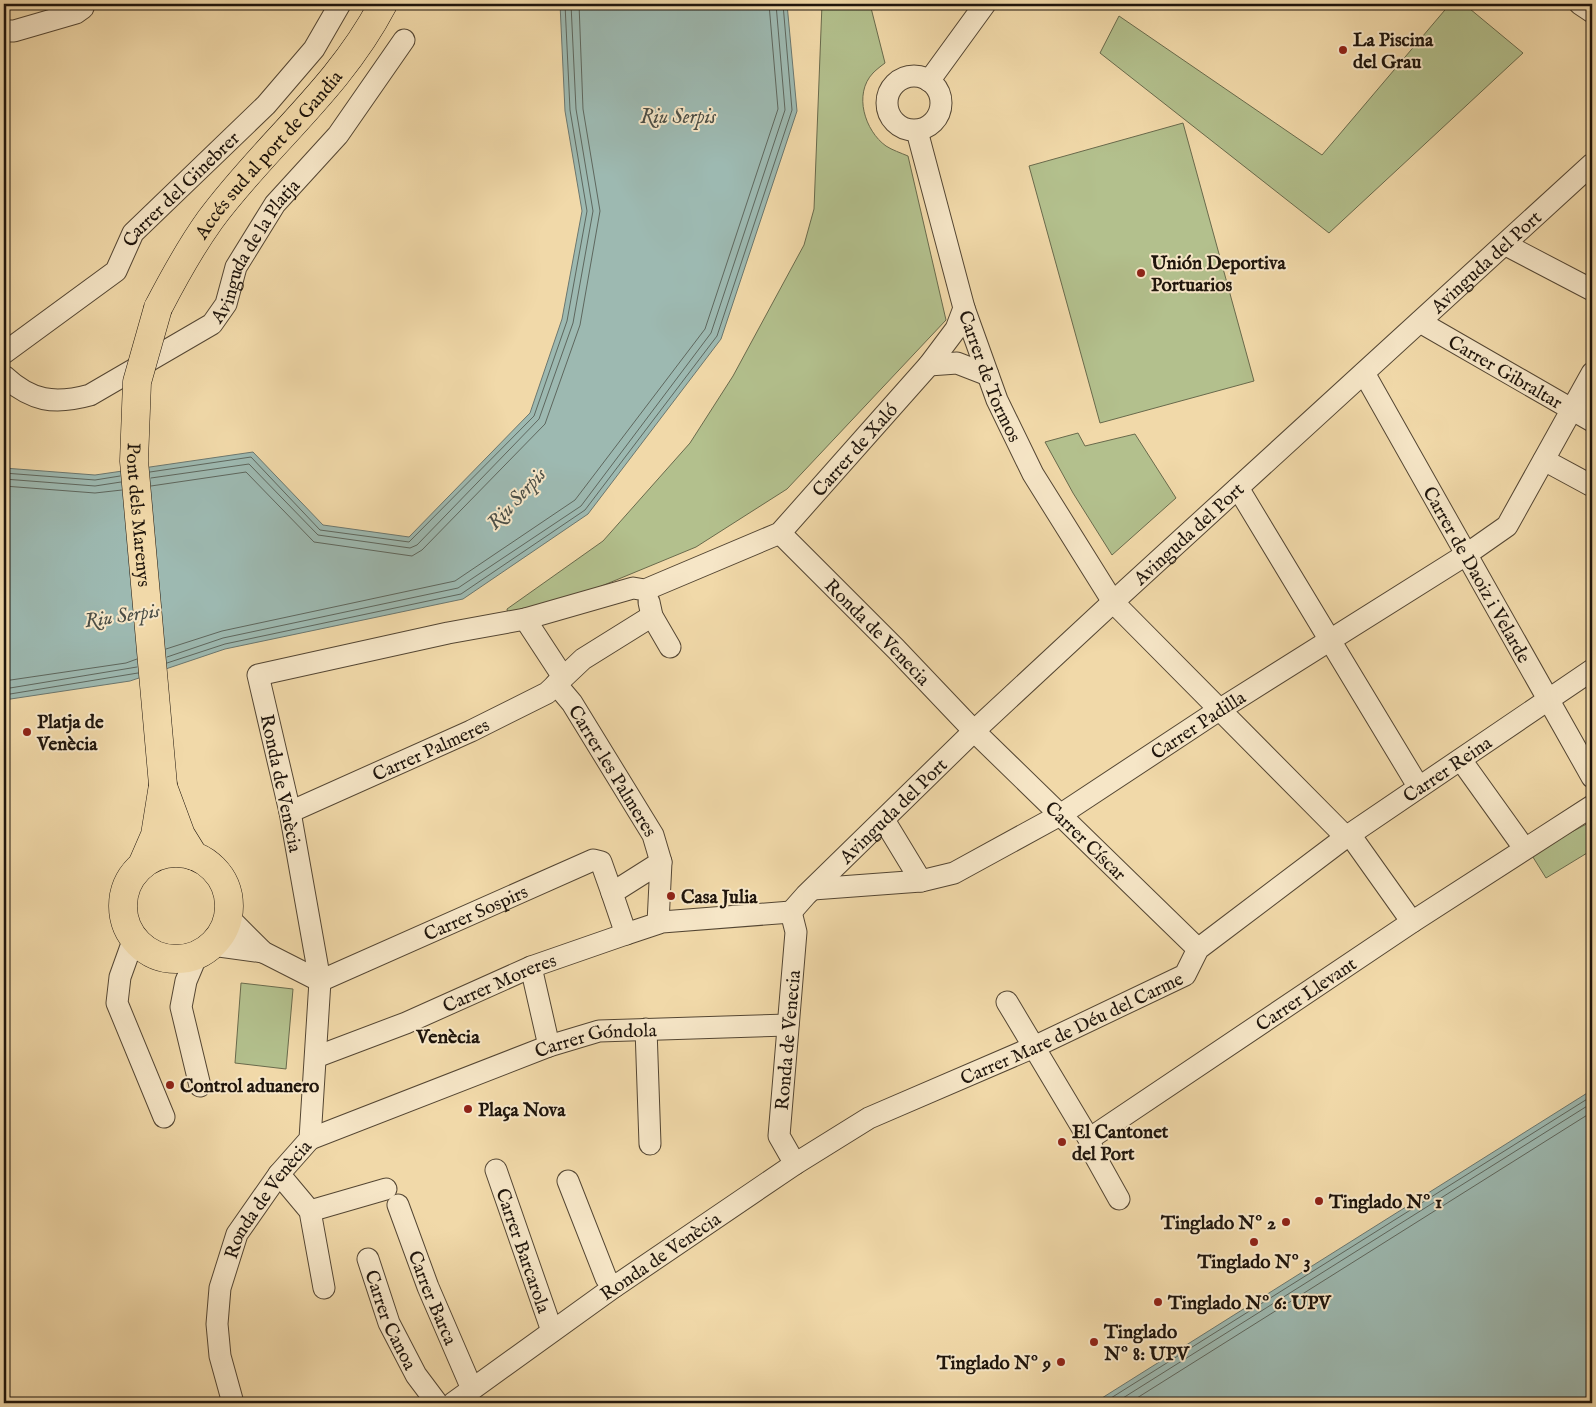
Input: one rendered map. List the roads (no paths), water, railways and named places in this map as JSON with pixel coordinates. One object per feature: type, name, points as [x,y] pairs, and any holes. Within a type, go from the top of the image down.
[{"type":"highway","name":"Accés sud al port de Gandia","points":[[158,308],[182,262],[211,219],[326,89],[368,31],[383,4]]},
{"type":"highway","name":"Pont dels Marenys","points":[[158,308],[136,382],[134,461],[163,785]]},
{"type":"highway","points":[[163,785],[181,835],[194,856]]},
{"type":"highway","points":[[142,865],[158,856],[176,853],[194,856],[208,864],[220,876],[228,895],[228,917],[222,932],[205,950],[180,959],[163,958],[146,950],[134,938],[125,920],[124,898],[127,885],[142,865],[155,835],[163,785]]},
{"type":"street","name":"Carrer del Ginebrer","points":[[4,353],[116,271],[133,233],[266,105],[314,49],[340,4]]},
{"type":"street","points":[[929,81],[986,4]]},
{"type":"street","points":[[1580,4],[1592,12]]},
{"type":"street","points":[[4,31],[14,31],[80,9]]},
{"type":"street","name":"Avinguda de la Platja","points":[[4,376],[16,387],[41,400],[69,401],[90,395],[212,324],[226,304],[236,267],[275,204],[338,136],[404,40]]},
{"type":"street","points":[[912,76],[929,81],[938,91],[940,110],[934,122],[917,131],[900,127],[893,122],[888,114],[887,97],[890,88],[904,78],[912,76]]},
{"type":"street","name":"Carrer de Tormos","points":[[917,131],[964,308],[997,400],[1033,474],[1113,602],[1346,837],[1353,839],[1412,922]]},
{"type":"street","name":"Avinguda del Port","points":[[791,912],[974,731],[1364,372],[1506,245],[1592,164]]},
{"type":"street","points":[[1506,245],[1592,290]]},
{"type":"street","name":"Carrer de Xaló","points":[[780,532],[929,365],[956,329],[964,308]]},
{"type":"street","name":"Carrer Gibraltar","points":[[1420,322],[1592,421]]},
{"type":"street","points":[[929,365],[957,363],[988,375]]},
{"type":"street","name":"Carrer de Daoiz i Velarde","points":[[1364,372],[1592,777]]},
{"type":"street","name":"Carrer Padilla","points":[[813,889],[921,881],[954,873],[1060,815],[1219,710],[1467,554],[1507,526],[1592,373]]},
{"type":"street","points":[[1544,460],[1592,486]]},
{"type":"street","points":[[1238,488],[1418,786]]},
{"type":"street","name":"Ronda de Venècia","points":[[233,1403],[220,1356],[217,1324],[220,1288],[237,1234],[278,1174],[310,1139],[320,981],[290,812],[258,675],[448,633],[525,619],[633,588],[646,590],[780,532]]},
{"type":"street","name":"Ronda de Venecia","points":[[780,532],[974,731]]},
{"type":"street","points":[[646,590],[652,616],[670,647]]},
{"type":"street","name":"Carrer Palmeres","points":[[290,812],[472,731],[547,693],[583,659],[652,616]]},
{"type":"street","name":"Carrer les Palmeres","points":[[525,619],[572,703],[653,835],[661,862],[658,923]]},
{"type":"street","name":"Carrer Reina","points":[[1346,837],[1418,786],[1460,760],[1592,670]]},
{"type":"street","name":"Carrer Císcar","points":[[974,731],[1198,949]]},
{"type":"street","points":[[1460,760],[1524,848]]},
{"type":"street","name":"Carrer Llevant","points":[[1089,1139],[1412,922],[1524,848],[1592,806]]},
{"type":"street","points":[[884,820],[921,881]]},
{"type":"street","name":"Carrer Mare de Déu del Carme","points":[[795,1164],[869,1118],[1034,1047],[1185,975],[1198,949],[1346,837]]},
{"type":"street","name":"Carrer Sospirs","points":[[320,981],[593,860],[601,862],[612,893]]},
{"type":"street","points":[[626,934],[612,893],[661,862]]},
{"type":"street","name":"Ronda de Venecia","points":[[791,912],[796,932],[778,1136],[795,1164]]},
{"type":"street","name":"Carrer Moreres","points":[[316,1057],[406,1023],[531,967],[658,923],[791,912]]},
{"type":"street","points":[[228,917],[263,952],[320,981]]},
{"type":"street","points":[[134,938],[120,977],[117,1004],[164,1117]]},
{"type":"street","points":[[200,1086],[181,1006],[186,980],[205,950],[263,952]]},
{"type":"street","points":[[531,967],[549,1046]]},
{"type":"street","points":[[1007,1002],[1089,1139],[1095,1156],[1119,1200]]},
{"type":"street","name":"Carrer Góndola","points":[[310,1139],[412,1101],[549,1046],[599,1030],[788,1024]]},
{"type":"street","points":[[646,1029],[650,1144]]},
{"type":"street","name":"Ronda de Venècia","points":[[453,1403],[552,1330],[795,1164]]},
{"type":"street","name":"Carrer Barcarola","points":[[496,1170],[552,1330]]},
{"type":"street","points":[[278,1174],[310,1211],[324,1288]]},
{"type":"street","points":[[568,1181],[606,1278],[614,1287]]},
{"type":"street","name":"Carrer Barca","points":[[310,1211],[392,1197],[472,1389]]},
{"type":"street","name":"Carrer Canoa","points":[[368,1259],[389,1324],[416,1374],[437,1403]]},
{"type":"water","name":"Riu Serpis","points":[[560,4],[787,4],[797,111],[721,339],[588,514],[463,599],[225,649],[130,681],[4,700],[4,468],[95,475],[253,452],[323,525],[409,537],[530,413],[562,319],[582,211],[565,111]]},
{"type":"water","points":[[1592,1090],[1592,1403],[1094,1403]]},
{"type":"place","name":"La Piscina del Grau","points":[[1343,50]]},
{"type":"place","name":"Unión Deportiva Portuarios","points":[[1141,273]]},
{"type":"place","name":"Platja de Venècia","points":[[27,732]]},
{"type":"place","name":"Casa Julia","points":[[671,896]]},
{"type":"place","name":"Control aduanero","points":[[170,1085]]},
{"type":"place","name":"Plaça Nova","points":[[468,1109]]},
{"type":"place","name":"El Cantonet del Port","points":[[1062,1142]]},
{"type":"place","name":"Tinglado Nº 1","points":[[1319,1201]]},
{"type":"place","name":"Tinglado Nº 2","points":[[1286,1222]]},
{"type":"place","name":"Tinglado Nº 3","points":[[1254,1242]]},
{"type":"place","name":"Tinglado Nº 6: UPV","points":[[1158,1302]]},
{"type":"place","name":"Tinglado Nº 8: UPV","points":[[1094,1342]]},
{"type":"place","name":"Tinglado Nº 9","points":[[1061,1362]]},
{"type":"district","name":"Venècia","points":[[448,1036]]}]
